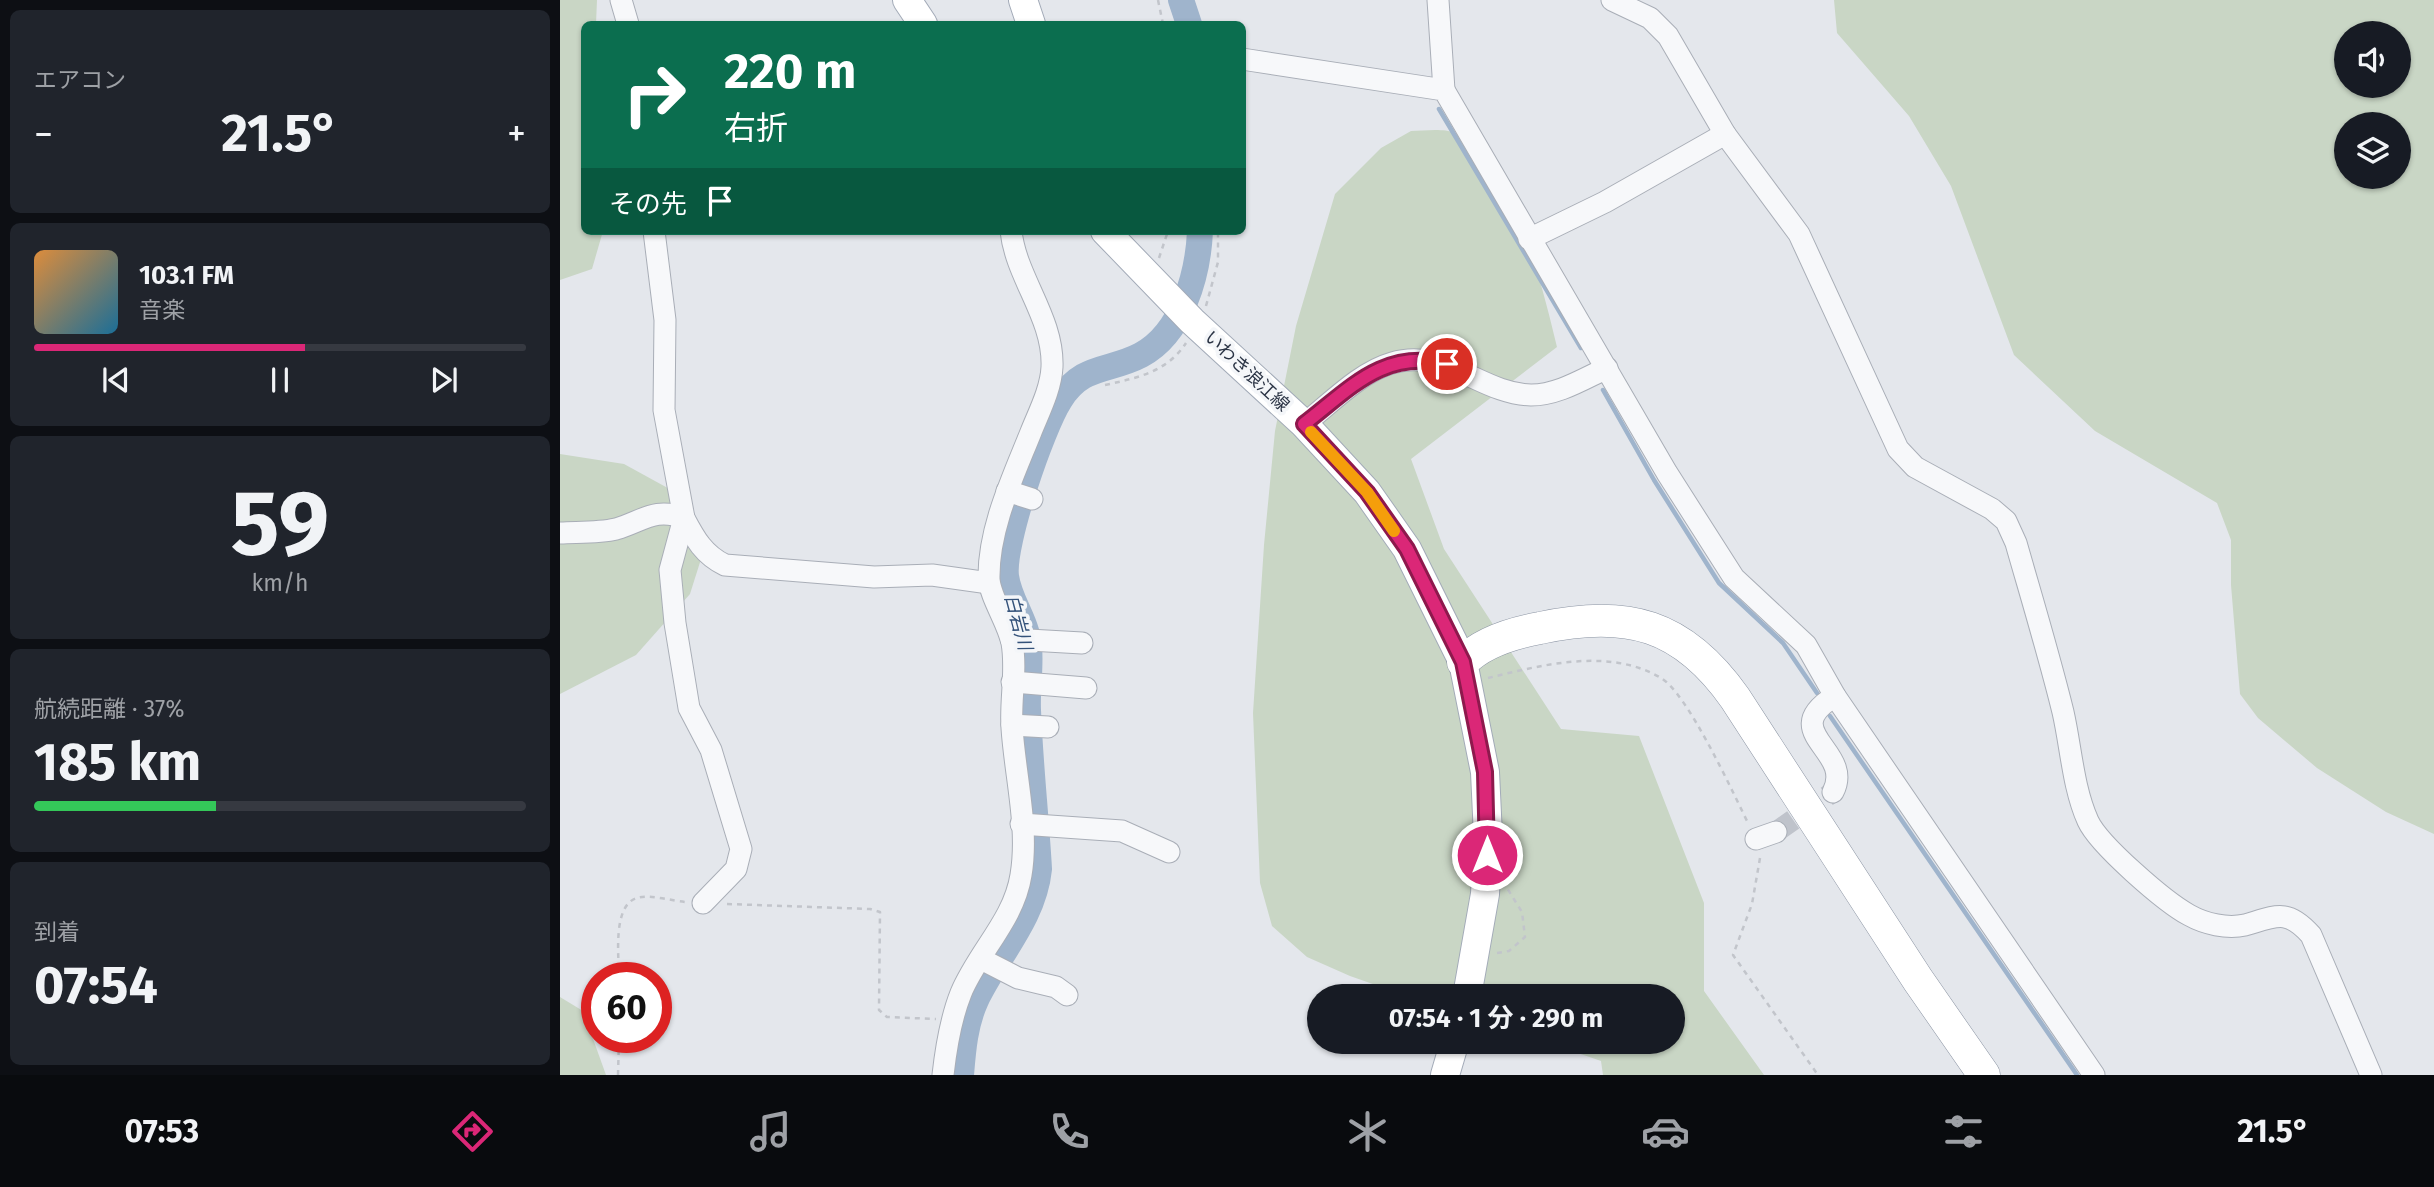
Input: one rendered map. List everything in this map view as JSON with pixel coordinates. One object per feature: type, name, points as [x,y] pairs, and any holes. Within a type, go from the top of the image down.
[{"type":"highway","points":[[1475,670],[1475,649],[1514,635],[1576,620],[1614,619],[1654,627],[1681,641],[1715,670],[1735,698],[1918,981],[1984,1075]]},
{"type":"highway","points":[[1475,670],[1482,665],[1571,640],[1603,635],[1633,638],[1673,654],[1706,682],[1725,706],[1901,993],[1960,1075]]},
{"type":"main road","points":[[907,0],[921,21]]},
{"type":"main road","points":[[1023,0],[1030,21]]},
{"type":"main road","name":"いわき浪江線","points":[[1108,235],[1195,324],[1304,424],[1367,492],[1407,549],[1475,670],[1488,836],[1477,955],[1470,984]]},
{"type":"main road","points":[[1445,1075],[1451,1054]]},
{"type":"street","points":[[621,0],[627,21]]},
{"type":"street","points":[[1438,0],[1444,90],[1667,473],[1734,578],[1806,645],[1835,696],[2094,1075]]},
{"type":"street","points":[[1612,0],[1650,18],[1668,36],[1726,134],[1799,234],[1898,449],[1915,467],[1992,509],[2006,522],[2016,543],[2063,711],[2082,801],[2088,821],[2097,836],[2189,916],[2224,927],[2285,915],[2300,923],[2311,935],[2371,1075]]},
{"type":"street","points":[[1246,61],[1444,90]]},
{"type":"street","points":[[1529,239],[1605,202],[1726,134]]},
{"type":"street","points":[[654,235],[665,320],[664,410],[684,518],[696,541],[710,558],[725,565],[874,577],[932,575],[989,583]]},
{"type":"street","points":[[943,1075],[953,1020],[962,992],[988,963],[1017,892],[1030,824],[1028,726],[1020,640],[989,583],[990,559],[1018,494],[1052,367],[1047,330],[1012,247],[1011,235]]},
{"type":"street","points":[[1304,424],[1377,368],[1403,360],[1428,360],[1447,364],[1502,389],[1534,395],[1556,392],[1607,368]]},
{"type":"street","points":[[560,533],[614,529],[653,514],[669,512],[684,518]]},
{"type":"street","points":[[684,518],[669,582],[689,708],[711,750],[741,849],[732,874],[703,903]]},
{"type":"street","points":[[1020,640],[1082,643]]},
{"type":"street","points":[[1022,683],[1086,688]]},
{"type":"street","points":[[1833,793],[1838,782],[1837,773],[1811,725],[1812,715],[1818,706],[1835,696]]},
{"type":"street","points":[[1030,824],[1122,831],[1169,852]]},
{"type":"street","points":[[988,963],[1018,978],[1056,987],[1068,995]]},
{"type":"path","points":[[1158,0],[1162,21]]},
{"type":"path","points":[[1105,384],[1141,377],[1164,366],[1182,349],[1195,324],[1219,262],[1219,235]]},
{"type":"path","points":[[1475,670],[1610,661],[1662,678],[1694,718],[1766,835],[1752,904],[1733,955],[1818,1075]]},
{"type":"path","points":[[1477,955],[1509,951],[1525,937],[1522,912],[1503,882]]},
{"type":"path","points":[[619,962],[620,920],[630,901],[639,897],[703,903],[870,909],[880,912],[881,1013],[887,1017],[953,1020]]},
{"type":"path","points":[[618,1075],[619,1053]]},
{"type":"green space","points":[[560,0],[597,0],[596,21],[581,21],[581,235],[602,235],[592,269],[560,280]]},
{"type":"green space","points":[[1834,0],[2434,0],[2434,834],[2386,812],[2317,768],[2258,718],[2240,694],[2231,585],[2231,540],[2217,503],[2095,431],[2014,355],[1951,186],[1909,116],[1837,33]]},
{"type":"green space","points":[[1439,130],[1454,133],[1475,149],[1493,172],[1522,229],[1534,261],[1557,347],[1411,459],[1444,549],[1561,729],[1639,736],[1704,903],[1704,991],[1764,1075],[1603,1075],[1601,1061],[1581,1054],[1685,1054],[1685,984],[1373,984],[1307,957],[1272,926],[1260,883],[1253,713],[1264,545],[1275,431],[1296,326],[1335,194],[1381,148],[1411,131]]},
{"type":"green space","points":[[560,454],[624,464],[675,492],[701,559],[690,594],[636,655],[560,694]]},
{"type":"green space","points":[[560,997],[581,1010],[581,1053],[598,1053],[606,1075],[560,1075]]},
{"type":"waterway","name":"白岩川","points":[[1181,0],[1188,21]]},
{"type":"waterway","points":[[1439,109],[1581,348]]},
{"type":"waterway","name":"白岩川","points":[[961,1075],[965,1037],[972,1009],[1022,921],[1036,887],[1039,869],[1028,710],[1028,637],[1006,576],[1006,560],[1017,514],[1043,435],[1060,400],[1077,380],[1141,355],[1167,333],[1177,318],[1191,284],[1200,235]]},
{"type":"waterway","points":[[1603,390],[1654,480],[1719,583],[1783,643],[1817,693]]},
{"type":"waterway","points":[[1830,716],[2077,1075]]},
{"type":"tunnel","points":[[1776,832],[1833,792]]},
{"type":"slow traffic","points":[[1311,432],[1367,492],[1394,531]]},
{"type":"route","points":[[1447,364],[1412,359],[1377,368],[1304,424],[1367,492],[1407,549],[1463,662],[1485,772],[1487,855]]}]
